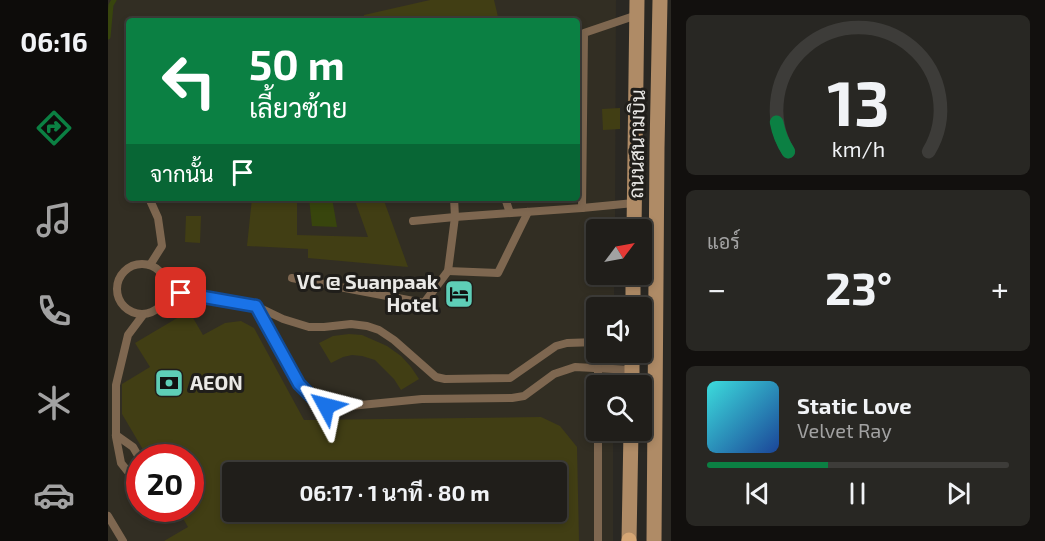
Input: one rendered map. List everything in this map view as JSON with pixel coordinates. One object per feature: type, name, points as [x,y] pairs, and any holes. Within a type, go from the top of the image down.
[{"type":"main road","name":"ถนนสนามบิน","points":[[654,541],[660,0]]},
{"type":"main road","name":"ถนนสนามบิน","points":[[634,219],[637,7]]},
{"type":"main road","points":[[629,541],[631,441]]},
{"type":"lane","points":[[582,208],[580,96],[584,33],[637,7]]},
{"type":"lane","points":[[150,201],[158,219],[162,246],[150,265]]},
{"type":"lane","points":[[292,278],[424,303],[448,271],[455,217],[454,201]]},
{"type":"lane","points":[[506,201],[510,213]]},
{"type":"lane","points":[[413,221],[634,203]]},
{"type":"lane","points":[[448,271],[498,273],[528,212]]},
{"type":"lane","points":[[138,264],[150,265],[162,273],[168,292],[166,300],[160,307],[153,313],[143,315],[123,307],[112,289],[122,273],[138,264]]},
{"type":"lane","points":[[168,292],[256,306],[283,319],[309,327],[351,324],[367,326],[379,330],[394,340],[436,376],[445,379],[510,378],[556,346],[586,342]]},
{"type":"lane","points":[[256,306],[299,384],[315,400],[326,406],[340,407],[422,399],[512,398],[524,396],[554,374],[575,367],[598,368],[622,375]]},
{"type":"lane","points":[[126,469],[121,463],[116,435],[116,385],[128,335],[143,315]]},
{"type":"lane","points":[[598,368],[598,375]]},
{"type":"lane","points":[[116,435],[129,444]]},
{"type":"lane","points":[[598,441],[598,541]]},
{"type":"lane","points":[[108,516],[123,541]]},
{"type":"shaded area","points":[[108,0],[616,0],[615,219],[586,219],[586,285],[614,285],[614,297],[586,297],[586,363],[614,363],[613,375],[586,375],[586,441],[613,441],[613,541],[108,541]]},
{"type":"shaded area","points":[[309,201],[333,201],[337,227],[312,226]]},
{"type":"building","points":[[430,0],[494,0],[498,18],[364,18],[364,15]]},
{"type":"building","points":[[620,108],[620,129],[603,130],[602,109]]},
{"type":"building","points":[[252,201],[297,201],[297,235],[368,237],[355,201],[384,201],[408,267],[308,258],[308,249],[247,246]]},
{"type":"building","points":[[186,216],[201,216],[200,243],[185,242]]},
{"type":"building","points":[[189,311],[203,335],[225,323],[241,321],[254,328],[304,420],[541,417],[560,426],[577,447],[579,541],[164,541],[188,527],[185,522],[204,522],[204,444],[140,444],[122,414],[122,384],[150,367],[135,343]]},
{"type":"building","points":[[362,335],[387,346],[401,356],[419,379],[401,390],[394,379],[375,360],[352,355],[331,363],[319,343],[333,336]]},
{"type":"waterway","points":[[108,37],[111,5],[114,0]]},
{"type":"place","name":"VC @ Suanpaak Hotel","points":[[459,294]]},
{"type":"place","name":"AEON","points":[[169,383]]},
{"type":"route","points":[[181,293],[256,306],[299,384],[315,400],[326,406]]}]
